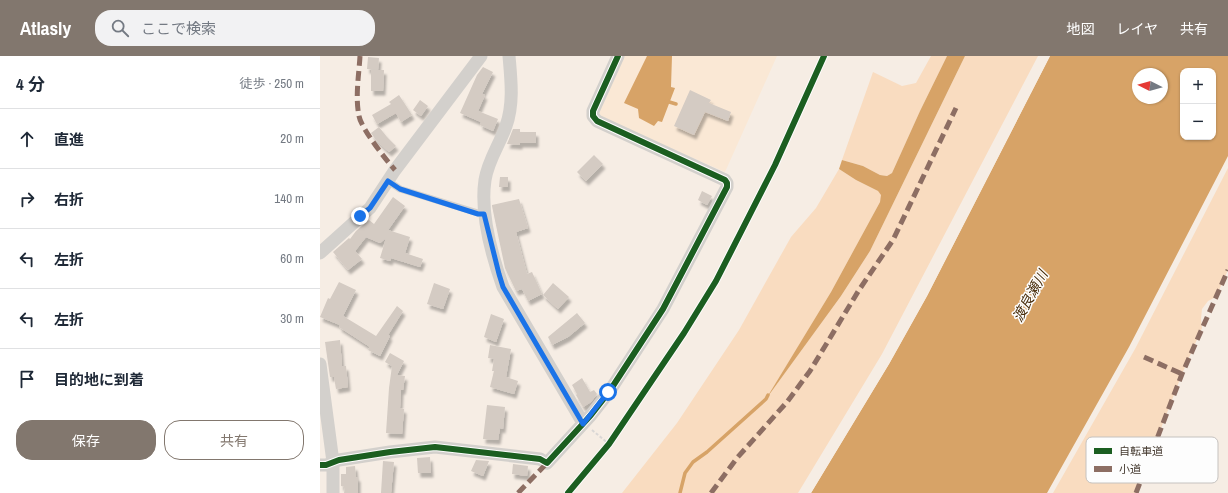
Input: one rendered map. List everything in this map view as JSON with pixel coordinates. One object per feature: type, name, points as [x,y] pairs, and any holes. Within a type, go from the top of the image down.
[{"type":"street","points":[[320,253],[370,208],[431,122],[481,56]]},
{"type":"street","points":[[509,56],[511,93],[510,113],[506,126],[488,166],[485,180],[484,214],[503,287],[583,424]]},
{"type":"street","points":[[320,465],[339,460],[390,452],[436,447],[540,459],[547,463],[583,424],[608,392],[663,309],[727,187],[725,180],[597,121],[593,116],[593,111],[618,56]]},
{"type":"street","points":[[320,364],[333,462],[333,493]]},
{"type":"lane","points":[[388,181],[400,189],[478,214],[484,214]]},
{"type":"path","points":[[583,424],[609,444]]},
{"type":"path","points":[[605,449],[614,437]]},
{"type":"shaded area","points":[[624,56],[777,56],[725,172],[602,118],[599,113]]},
{"type":"shaded area","points":[[931,56],[947,56],[892,173],[887,176],[880,175],[863,166],[842,160],[873,72],[902,86],[916,83]]},
{"type":"shaded area","points":[[965,56],[1038,56],[882,354],[798,493],[622,493],[677,423],[739,330],[791,237],[816,208],[839,169],[856,180],[878,191],[882,195],[880,202],[831,292],[770,393],[841,296],[870,251]]},
{"type":"shaded area","points":[[1228,168],[1228,270],[1216,297],[1208,301],[1202,309],[1202,328],[1158,437],[1086,437],[1086,483],[1140,483],[1136,493],[1053,493],[1135,349]]},
{"type":"water","points":[[647,56],[672,56],[671,87],[675,88],[662,122],[658,121],[654,126],[639,118],[638,109],[624,103]]},
{"type":"water","points":[[947,56],[965,56],[870,251],[841,296],[766,399],[831,292],[880,202],[881,195],[878,191],[856,180],[839,169],[842,160],[863,166],[880,175],[887,176],[892,173]]},
{"type":"water","name":"渡良瀬川","points":[[1050,56],[1228,56],[1228,156],[1129,347],[1047,493],[811,493],[889,364],[927,296]]},
{"type":"pier","points":[[1048,56],[1050,56],[927,296],[889,364],[811,493],[809,493],[888,363],[925,295]]},
{"type":"building","points":[[368,57],[379,58],[378,70],[367,69]]},
{"type":"building","points":[[483,67],[493,72],[482,94],[485,95],[478,111],[498,119],[493,131],[480,125],[481,122],[460,113],[477,75]]},
{"type":"building","points":[[371,70],[384,70],[383,91],[371,91]]},
{"type":"building","points":[[690,90],[711,100],[709,103],[731,112],[728,121],[705,112],[694,135],[674,126]]},
{"type":"building","points":[[399,95],[412,115],[401,122],[396,113],[377,124],[372,115],[391,104],[389,102]]},
{"type":"building","points":[[420,100],[428,106],[421,116],[413,110]]},
{"type":"building","points":[[379,127],[396,146],[389,152],[371,133]]},
{"type":"building","points":[[513,129],[520,129],[520,132],[536,132],[536,143],[520,143],[520,145],[507,144]]},
{"type":"building","points":[[594,155],[603,164],[586,181],[577,172]]},
{"type":"building","points":[[500,177],[508,177],[508,187],[499,187]]},
{"type":"building","points":[[702,191],[712,196],[707,205],[698,200]]},
{"type":"building","points":[[393,197],[405,206],[388,230],[410,237],[405,253],[423,259],[420,267],[391,258],[390,261],[380,258],[386,238],[380,243],[366,237],[355,251],[362,259],[348,270],[333,252],[349,238],[350,239],[356,231],[369,220],[374,224]]},
{"type":"building","points":[[519,199],[528,228],[516,232],[527,274],[532,272],[542,294],[528,301],[522,289],[516,291],[505,268],[492,206]]},
{"type":"building","points":[[339,282],[356,290],[343,316],[376,336],[397,306],[403,311],[388,335],[390,336],[380,356],[368,350],[370,347],[339,327],[340,325],[320,317],[328,298],[330,299]]},
{"type":"building","points":[[434,283],[450,289],[443,309],[427,304]]},
{"type":"building","points":[[553,283],[569,297],[558,309],[543,295]]},
{"type":"building","points":[[577,313],[585,323],[568,337],[552,345],[548,337]]},
{"type":"building","points":[[491,314],[504,319],[496,342],[484,337]]},
{"type":"building","points":[[340,340],[342,366],[346,366],[348,387],[336,389],[334,377],[330,377],[325,342]]},
{"type":"building","points":[[490,345],[511,349],[506,377],[518,381],[514,394],[490,387],[494,371],[492,371],[494,359],[488,358]]},
{"type":"building","points":[[390,353],[404,361],[397,375],[405,376],[403,390],[401,390],[400,408],[404,409],[402,434],[386,433],[392,366],[385,362]]},
{"type":"building","points":[[582,378],[590,392],[594,390],[597,394],[591,402],[583,407],[572,385]]},
{"type":"building","points":[[487,405],[505,407],[503,429],[500,428],[498,440],[483,439]]},
{"type":"building","points":[[430,457],[431,473],[418,473],[417,458]]},
{"type":"building","points":[[476,460],[489,461],[483,476],[471,471]]},
{"type":"building","points":[[383,461],[394,462],[391,493],[381,493]]},
{"type":"building","points":[[513,464],[528,466],[527,476],[512,474]]},
{"type":"building","points":[[355,466],[356,477],[358,477],[358,493],[344,493],[345,487],[341,486],[341,474],[346,474],[346,467]]},
{"type":"waterway","points":[[666,101],[676,104]]},
{"type":"waterway","points":[[680,493],[685,473],[693,462],[707,452],[766,399],[768,395]]},
{"type":"marked path","points":[[360,56],[357,93],[359,116],[369,136],[395,170]]},
{"type":"marked path","points":[[711,493],[737,458],[787,402],[810,371],[859,290],[893,240],[956,108]]},
{"type":"marked path","points":[[1158,437],[1182,374],[1228,270]]},
{"type":"marked path","points":[[1144,357],[1182,374]]},
{"type":"marked path","points":[[518,493],[547,463]]},
{"type":"marked path","points":[[1136,493],[1140,483]]},
{"type":"cycle path","points":[[320,465],[326,465],[339,460],[390,452],[435,447],[540,459],[547,463],[591,415],[609,392],[663,309],[727,187],[725,180],[597,121],[593,116],[593,111],[618,56]]},
{"type":"cycle path","points":[[568,493],[609,444],[684,333],[716,281],[775,165],[824,56]]},
{"type":"route","points":[[360,216],[370,208],[388,181],[400,189],[478,214],[484,214],[503,287],[583,424],[608,392]]}]
